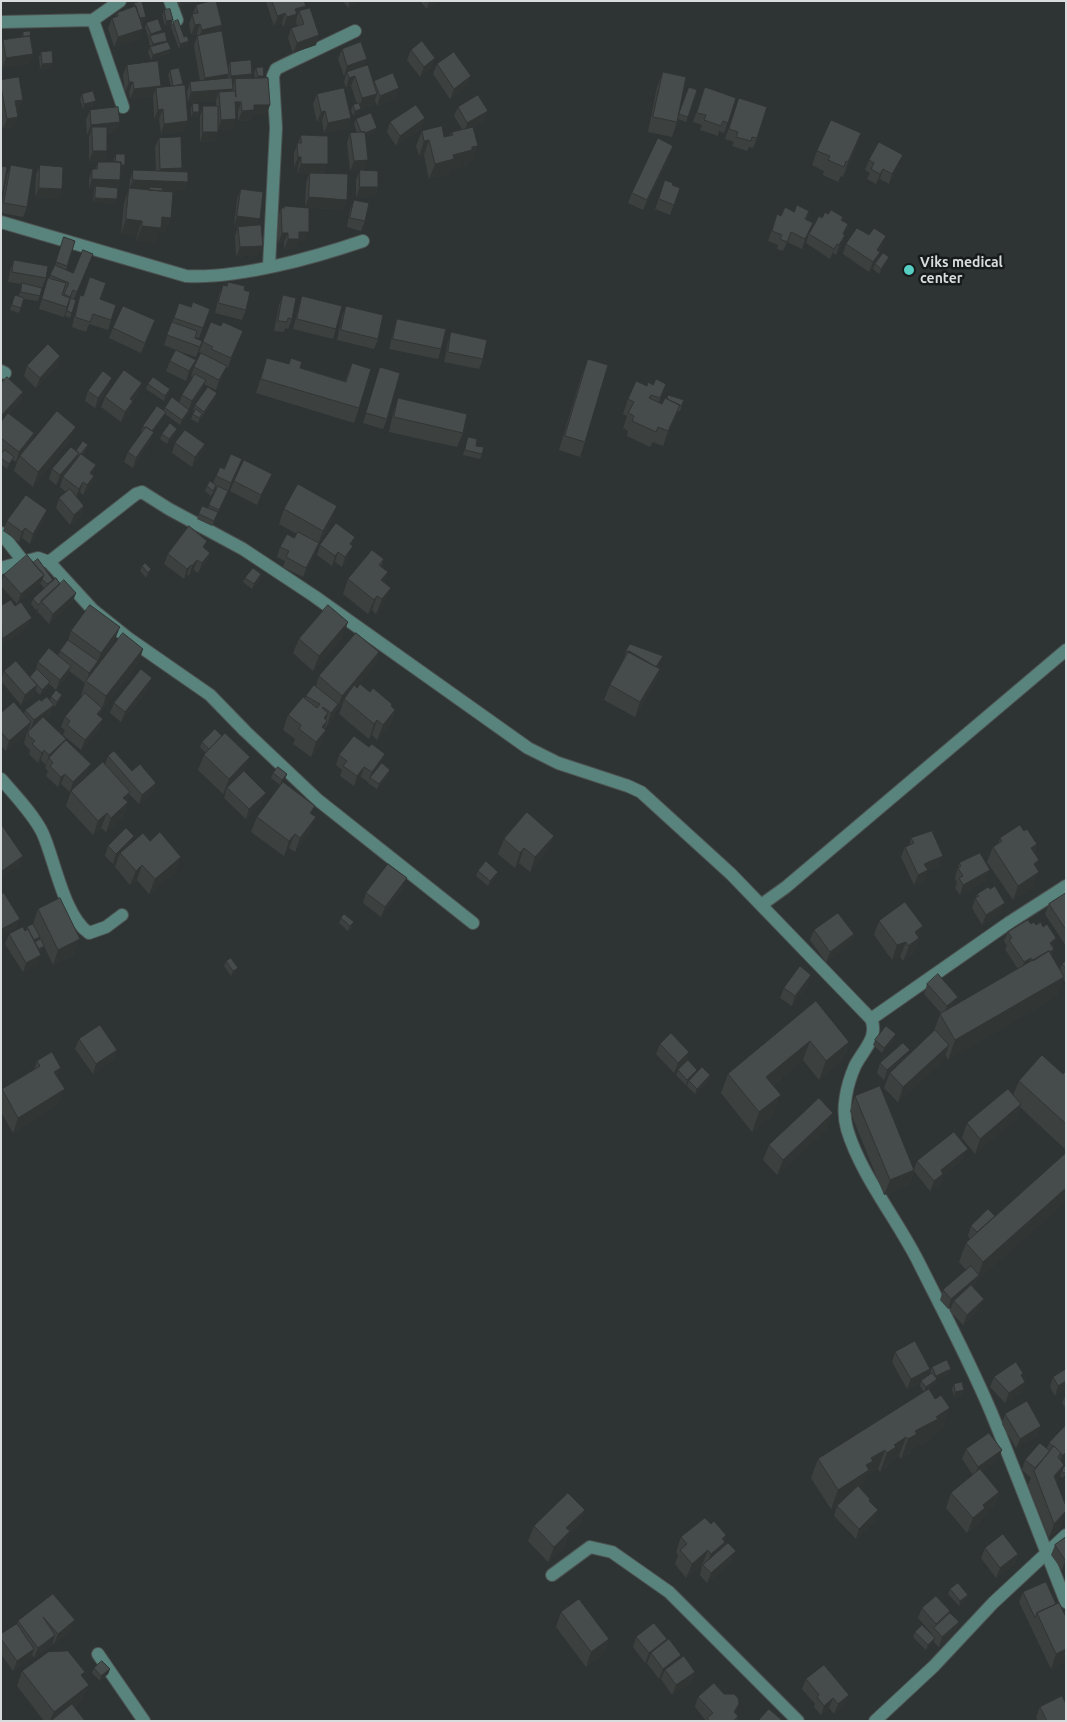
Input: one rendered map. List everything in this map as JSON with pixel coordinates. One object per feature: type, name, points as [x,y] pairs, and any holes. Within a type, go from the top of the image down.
[{"type":"street","points":[[1,22],[94,20],[120,1]]},
{"type":"street","points":[[170,1],[177,20]]},
{"type":"street","points":[[94,20],[124,107]]},
{"type":"street","points":[[269,266],[276,128],[274,76],[276,69],[355,31]]},
{"type":"street","points":[[1,222],[186,276],[206,277],[269,266],[317,256],[363,241]]},
{"type":"street","points":[[49,562],[136,494],[142,492],[169,510],[242,549],[314,596],[528,748],[558,763],[628,786],[640,792],[731,874],[871,1019],[874,1030],[856,1066],[848,1088],[844,1113],[846,1127],[865,1168],[919,1263],[990,1410],[1066,1602]]},
{"type":"street","points":[[1,533],[23,560]]},
{"type":"street","points":[[1,568],[23,560],[38,558],[49,562],[93,610],[128,638],[216,700],[245,731],[318,800],[473,923]]},
{"type":"street","points":[[761,905],[786,887],[1066,650]]},
{"type":"street","points":[[1,779],[43,833],[66,899],[83,929],[90,933],[97,932],[122,915]]},
{"type":"street","points":[[871,1019],[1010,922],[1066,886]]},
{"type":"street","points":[[875,1721],[934,1666],[994,1603],[1066,1534]]},
{"type":"street","points":[[552,1575],[590,1547],[612,1552],[669,1592],[798,1721]]},
{"type":"street","points":[[98,1654],[144,1721]]},
{"type":"building","points":[[142,1],[146,17],[140,18],[134,3]]},
{"type":"building","points":[[216,1],[222,25],[202,30],[200,24],[195,25],[192,14],[198,13],[196,5]]},
{"type":"building","points":[[272,1],[304,1],[306,6],[295,9],[297,14],[287,17],[285,13],[278,16]]},
{"type":"building","points":[[136,6],[143,29],[118,37],[112,18],[118,16],[117,13]]},
{"type":"building","points":[[310,8],[319,35],[297,43],[291,28],[304,24],[299,11]]},
{"type":"building","points":[[170,9],[173,20],[166,21],[164,10]]},
{"type":"building","points":[[158,19],[162,30],[151,34],[146,23]]},
{"type":"building","points":[[178,20],[184,37],[187,36],[189,41],[180,44],[173,22]]},
{"type":"building","points":[[30,31],[31,39],[30,36],[23,37],[23,32]]},
{"type":"building","points":[[222,31],[229,74],[205,78],[197,36]]},
{"type":"building","points":[[165,32],[167,41],[153,44],[150,36]]},
{"type":"building","points":[[30,36],[33,54],[6,58],[3,40]]},
{"type":"building","points":[[422,41],[435,58],[424,67],[411,50]]},
{"type":"building","points":[[168,42],[171,49],[153,55],[150,47]]},
{"type":"building","points":[[361,42],[367,59],[347,66],[342,49]]},
{"type":"building","points":[[52,51],[53,63],[42,64],[41,52]]},
{"type":"building","points":[[454,52],[471,76],[454,89],[437,64]]},
{"type":"building","points":[[251,60],[252,74],[231,76],[230,62]]},
{"type":"building","points":[[158,61],[161,86],[134,89],[133,82],[129,82],[127,65]]},
{"type":"building","points":[[368,65],[377,94],[362,98],[355,76],[349,78],[347,72]]},
{"type":"building","points":[[263,67],[264,76],[258,76],[256,68]]},
{"type":"building","points":[[179,68],[183,84],[173,86],[170,70]]},
{"type":"building","points":[[663,72],[686,77],[677,122],[653,117]]},
{"type":"building","points":[[393,73],[399,88],[380,96],[374,81]]},
{"type":"building","points":[[19,77],[23,100],[15,101],[18,117],[7,119],[1,80]]},
{"type":"building","points":[[232,78],[233,89],[191,92],[190,82]]},
{"type":"building","points":[[268,78],[270,105],[254,105],[254,110],[242,111],[241,102],[235,102],[236,119],[221,120],[219,92],[235,91],[236,97],[235,79]]},
{"type":"building","points":[[185,85],[188,121],[164,124],[163,109],[158,110],[156,88]]},
{"type":"building","points":[[689,87],[697,90],[688,117],[679,114]]},
{"type":"building","points":[[705,87],[736,98],[728,123],[723,121],[721,126],[704,120],[706,115],[697,113]]},
{"type":"building","points":[[344,88],[351,118],[328,123],[325,111],[321,112],[317,94]]},
{"type":"building","points":[[93,91],[96,101],[84,104],[82,94]]},
{"type":"building","points":[[478,95],[488,111],[467,123],[458,107]]},
{"type":"building","points":[[739,98],[767,107],[757,138],[752,137],[751,141],[736,137],[738,132],[729,129]]},
{"type":"building","points":[[193,103],[199,104],[199,112],[193,112]]},
{"type":"building","points":[[359,103],[361,109],[355,111],[353,105]]},
{"type":"building","points":[[416,105],[425,118],[400,136],[390,122]]},
{"type":"building","points":[[203,106],[218,106],[218,132],[203,132]]},
{"type":"building","points":[[118,107],[120,122],[91,125],[90,110]]},
{"type":"building","points":[[371,113],[377,128],[365,133],[361,132],[356,119]]},
{"type":"building","points":[[831,120],[861,133],[844,167],[828,160],[830,156],[817,151]]},
{"type":"building","points":[[442,126],[444,137],[453,135],[452,132],[473,127],[478,146],[472,147],[472,150],[453,155],[454,159],[435,164],[429,140],[424,141],[422,131]]},
{"type":"building","points":[[92,127],[107,127],[107,151],[93,151]]},
{"type":"building","points":[[365,132],[368,160],[354,161],[350,133]]},
{"type":"building","points":[[301,135],[328,136],[328,164],[301,164],[301,157],[298,157],[297,143],[301,143]]},
{"type":"building","points":[[181,137],[182,168],[160,169],[159,138]]},
{"type":"building","points":[[658,138],[673,146],[647,200],[632,193]]},
{"type":"building","points":[[879,142],[903,155],[892,174],[883,169],[880,174],[871,169],[874,163],[869,160]]},
{"type":"building","points":[[116,154],[125,154],[125,165],[121,165],[121,162],[116,162]]},
{"type":"building","points":[[98,162],[121,162],[120,180],[92,179],[92,169],[97,169]]},
{"type":"building","points":[[11,165],[33,169],[27,207],[4,203]]},
{"type":"building","points":[[40,165],[63,167],[62,189],[39,188]]},
{"type":"building","points":[[1,166],[7,167],[3,192],[1,192]]},
{"type":"building","points":[[133,170],[188,172],[188,182],[133,180]]},
{"type":"building","points":[[360,170],[378,171],[378,187],[360,187]]},
{"type":"building","points":[[310,173],[348,174],[347,200],[309,197]]},
{"type":"building","points":[[665,180],[680,188],[674,205],[659,199]]},
{"type":"building","points":[[96,186],[118,188],[117,199],[95,198]]},
{"type":"building","points":[[150,187],[163,188],[162,191],[149,190]]},
{"type":"building","points":[[129,188],[173,192],[171,218],[162,217],[161,228],[142,226],[142,221],[126,219]]},
{"type":"building","points":[[241,189],[263,192],[260,219],[237,216]]},
{"type":"building","points":[[354,200],[369,203],[365,221],[350,218]]},
{"type":"building","points":[[797,205],[809,211],[805,219],[813,223],[805,239],[791,232],[787,242],[780,239],[782,235],[772,231],[777,214],[781,216],[785,207],[794,212]]},
{"type":"building","points":[[284,206],[309,208],[309,232],[299,232],[299,239],[288,239],[288,233],[282,233],[281,208],[284,208]]},
{"type":"building","points":[[831,210],[843,217],[841,220],[848,224],[843,234],[845,235],[834,249],[809,234],[819,216],[822,218],[825,212],[828,214]]},
{"type":"building","points":[[261,225],[263,246],[240,247],[238,227]]},
{"type":"building","points":[[857,228],[869,235],[874,228],[886,236],[877,250],[880,252],[873,262],[846,244]]},
{"type":"building","points":[[64,237],[75,241],[67,266],[56,262]]},
{"type":"building","points":[[83,250],[93,254],[77,292],[73,290],[70,297],[64,294],[69,283],[50,275],[55,265],[73,273]]},
{"type":"building","points":[[883,253],[889,257],[881,269],[875,264]]},
{"type":"building","points":[[14,260],[48,266],[46,278],[12,272]]},
{"type":"building","points":[[90,277],[106,283],[100,299],[116,305],[111,320],[93,314],[90,322],[75,317],[80,295],[83,296]]},
{"type":"building","points":[[48,278],[66,283],[62,295],[70,298],[67,307],[42,299]]},
{"type":"building","points":[[228,282],[245,286],[244,290],[250,292],[246,310],[218,303],[223,285],[227,286]]},
{"type":"building","points":[[22,283],[42,288],[40,296],[21,292]]},
{"type":"building","points":[[15,295],[24,298],[21,308],[12,305]]},
{"type":"building","points":[[283,295],[296,298],[292,319],[288,318],[287,322],[278,321]]},
{"type":"building","points":[[302,296],[342,306],[336,329],[297,319]]},
{"type":"building","points":[[71,298],[76,300],[72,313],[67,311]]},
{"type":"building","points":[[193,302],[210,309],[203,328],[174,318],[179,303],[191,307]]},
{"type":"building","points":[[123,306],[155,320],[145,343],[113,328]]},
{"type":"building","points":[[346,306],[383,315],[378,339],[341,330]]},
{"type":"building","points":[[397,319],[446,329],[441,349],[393,339]]},
{"type":"building","points":[[172,322],[197,331],[195,338],[202,341],[200,347],[167,335]]},
{"type":"building","points":[[211,322],[221,326],[223,322],[243,331],[231,358],[211,349],[213,347],[203,342]]},
{"type":"building","points":[[451,332],[487,340],[483,359],[448,352]]},
{"type":"building","points":[[48,344],[60,356],[40,378],[27,366]]},
{"type":"building","points":[[176,350],[196,360],[189,371],[170,361]]},
{"type":"building","points":[[201,353],[227,366],[219,380],[194,367]]},
{"type":"building","points":[[267,358],[289,364],[291,358],[302,362],[300,368],[346,382],[352,363],[371,369],[359,408],[261,379]]},
{"type":"building","points":[[588,359],[608,365],[585,442],[565,436]]},
{"type":"building","points":[[380,367],[400,373],[387,419],[366,413]]},
{"type":"building","points":[[124,370],[142,383],[130,399],[133,401],[125,412],[105,397]]},
{"type":"building","points":[[103,371],[112,378],[98,398],[88,391]]},
{"type":"building","points":[[195,374],[206,380],[192,401],[182,395]]},
{"type":"building","points":[[7,377],[23,392],[1,416],[1,383]]},
{"type":"building","points":[[153,377],[170,389],[165,396],[148,384]]},
{"type":"building","points":[[656,379],[666,384],[660,398],[651,395],[649,398],[662,404],[665,398],[680,405],[668,431],[658,427],[656,432],[632,421],[634,416],[628,413],[634,402],[628,399],[636,381],[647,386],[648,382],[653,385]]},
{"type":"building","points":[[208,387],[217,393],[204,412],[195,405]]},
{"type":"building","points":[[668,395],[684,400],[681,406],[667,399]]},
{"type":"building","points":[[172,397],[189,410],[182,420],[165,408]]},
{"type":"building","points":[[398,398],[467,414],[463,433],[394,417]]},
{"type":"building","points":[[157,406],[166,412],[152,431],[143,426]]},
{"type":"building","points":[[196,409],[202,414],[199,418],[193,414]]},
{"type":"building","points":[[57,411],[76,427],[38,472],[20,456]]},
{"type":"building","points":[[8,413],[34,433],[19,452],[1,438],[1,422]]},
{"type":"building","points":[[170,423],[177,429],[169,439],[162,434]]},
{"type":"building","points":[[146,427],[154,432],[136,458],[128,452]]},
{"type":"building","points":[[185,430],[205,444],[195,457],[175,443]]},
{"type":"building","points":[[468,437],[477,439],[476,446],[484,447],[482,454],[465,450]]},
{"type":"building","points":[[83,441],[88,445],[78,457],[79,453],[76,451]]},
{"type":"building","points":[[71,447],[79,453],[60,475],[52,469]]},
{"type":"building","points":[[5,450],[14,457],[9,464],[1,458],[1,454]]},
{"type":"building","points":[[81,454],[96,465],[90,473],[94,476],[87,485],[83,482],[79,489],[63,477]]},
{"type":"building","points":[[231,454],[242,459],[231,483],[216,476],[220,467],[224,469]]},
{"type":"building","points":[[244,460],[272,474],[261,495],[234,481]]},
{"type":"building","points":[[210,481],[216,485],[213,491],[207,486]]},
{"type":"building","points":[[298,484],[337,506],[323,531],[284,509]]},
{"type":"building","points":[[218,486],[228,491],[219,510],[209,505]]},
{"type":"building","points":[[70,489],[84,506],[74,515],[59,498]]},
{"type":"building","points":[[26,495],[47,510],[33,534],[25,528],[22,532],[7,521]]},
{"type":"building","points":[[202,506],[218,512],[214,521],[199,514]]},
{"type":"building","points":[[336,523],[355,537],[350,544],[353,546],[345,557],[338,552],[335,556],[320,545]]},
{"type":"building","points":[[189,526],[207,541],[203,547],[210,553],[202,563],[197,560],[187,569],[168,554]]},
{"type":"building","points":[[298,532],[319,543],[306,568],[286,557],[289,551],[280,547],[287,534],[294,538]]},
{"type":"building","points":[[372,550],[384,559],[379,565],[388,572],[381,580],[391,588],[382,599],[377,596],[374,600],[348,579]]},
{"type":"building","points":[[27,555],[44,575],[21,594],[4,575]]},
{"type":"building","points":[[38,559],[53,580],[47,584],[42,579],[44,575],[33,563]]},
{"type":"building","points":[[145,563],[151,569],[148,573],[142,566]]},
{"type":"building","points":[[253,568],[261,574],[254,584],[245,578]]},
{"type":"building","points":[[56,578],[60,584],[38,605],[33,599]]},
{"type":"building","points":[[64,580],[76,593],[53,614],[41,601]]},
{"type":"building","points":[[11,600],[15,606],[21,602],[32,618],[2,639],[1,606]]},
{"type":"building","points":[[90,605],[120,627],[101,653],[71,631]]},
{"type":"building","points":[[328,605],[348,622],[319,656],[299,639]]},
{"type":"building","points":[[123,633],[143,649],[106,696],[86,681]]},
{"type":"building","points":[[356,633],[379,652],[342,696],[319,676]]},
{"type":"building","points":[[68,640],[98,661],[89,673],[60,651]]},
{"type":"building","points":[[630,644],[663,656],[656,667],[626,651]]},
{"type":"building","points":[[49,648],[71,666],[60,680],[38,662]]},
{"type":"building","points":[[629,651],[660,669],[640,702],[610,685]]},
{"type":"building","points":[[16,661],[37,685],[25,695],[4,671]]},
{"type":"building","points":[[37,669],[50,682],[42,690],[30,677]]},
{"type":"building","points":[[141,669],[152,678],[125,712],[114,703]]},
{"type":"building","points":[[360,684],[370,692],[373,688],[392,704],[391,706],[395,710],[383,725],[377,720],[374,724],[344,699],[354,685],[357,688]]},
{"type":"building","points":[[314,685],[338,704],[331,713],[322,708],[328,713],[324,718],[327,721],[322,727],[326,730],[316,742],[299,729],[301,725],[288,715],[303,697],[317,708],[320,704],[306,696]]},
{"type":"building","points":[[56,690],[62,695],[57,702],[51,697]]},
{"type":"building","points":[[85,693],[102,708],[97,714],[103,719],[85,740],[67,725],[70,721],[65,717]]},
{"type":"building","points":[[47,697],[54,705],[34,720],[25,710],[40,699],[41,701]]},
{"type":"building","points":[[14,702],[31,722],[9,741],[1,732],[1,713]]},
{"type":"building","points":[[43,717],[66,739],[49,755],[44,750],[42,753],[32,744],[35,741],[29,736],[28,732]]},
{"type":"building","points":[[215,729],[222,736],[209,749],[202,742]]},
{"type":"building","points":[[225,733],[250,757],[229,779],[204,755]]},
{"type":"building","points":[[354,736],[369,747],[372,744],[385,754],[372,772],[364,767],[357,776],[343,766],[347,761],[339,755]]},
{"type":"building","points":[[66,740],[91,764],[73,782],[65,774],[61,777],[50,766],[53,763],[49,758]]},
{"type":"building","points":[[114,751],[132,771],[140,764],[156,783],[142,795],[108,756]]},
{"type":"building","points":[[103,762],[130,792],[123,798],[128,802],[111,818],[107,813],[98,821],[71,791]]},
{"type":"building","points":[[382,763],[390,770],[379,784],[370,778]]},
{"type":"building","points":[[278,767],[287,774],[282,780],[273,773]]},
{"type":"building","points":[[244,771],[266,793],[249,809],[227,788]]},
{"type":"building","points":[[283,782],[315,806],[310,813],[316,817],[300,838],[295,834],[289,841],[257,817]]},
{"type":"building","points":[[527,812],[554,836],[535,857],[524,848],[520,853],[504,839]]},
{"type":"building","points":[[1,824],[23,856],[2,871],[1,870]]},
{"type":"building","points":[[1020,825],[1024,831],[1027,829],[1037,844],[1031,848],[1039,860],[1034,864],[1039,872],[1018,886],[993,847],[1002,841],[1000,838]]},
{"type":"building","points":[[126,828],[134,836],[116,854],[108,846]]},
{"type":"building","points":[[932,831],[943,856],[924,864],[928,870],[918,875],[905,847],[914,843],[911,838]]},
{"type":"building","points":[[160,832],[181,857],[155,879],[142,865],[136,871],[120,853],[143,833],[150,841]]},
{"type":"building","points":[[980,853],[990,870],[963,885],[959,878],[963,876],[958,868],[961,866],[959,863]]},
{"type":"building","points":[[486,861],[498,872],[490,881],[478,871]]},
{"type":"building","points":[[388,864],[407,878],[385,907],[366,893]]},
{"type":"building","points":[[995,886],[1005,903],[986,915],[975,898],[979,896],[977,894],[988,887],[990,889]]},
{"type":"building","points":[[4,893],[20,919],[2,929],[1,894]]},
{"type":"building","points":[[1066,893],[1066,930],[1049,904]]},
{"type":"building","points":[[60,898],[80,939],[58,950],[38,909]]},
{"type":"building","points":[[905,902],[923,926],[915,932],[919,938],[908,946],[906,942],[897,945],[879,921]]},
{"type":"building","points":[[838,913],[854,934],[830,952],[814,930]]},
{"type":"building","points":[[344,914],[354,922],[350,926],[341,918]]},
{"type":"building","points":[[1028,920],[1031,924],[1034,922],[1036,925],[1041,922],[1043,927],[1047,924],[1056,938],[1050,943],[1054,949],[1050,952],[1033,961],[1031,958],[1024,962],[1009,940],[1012,938],[1008,932]]},
{"type":"building","points":[[33,924],[40,937],[34,940],[27,927]]},
{"type":"building","points":[[23,927],[25,931],[28,929],[41,955],[26,963],[9,934]]},
{"type":"building","points":[[41,939],[44,946],[39,949],[35,942]]},
{"type":"building","points":[[1049,951],[1064,977],[955,1040],[940,1014]]},
{"type":"building","points":[[231,958],[238,968],[233,971],[226,961]]},
{"type":"building","points":[[800,966],[811,975],[795,996],[784,988]]},
{"type":"building","points":[[938,974],[958,997],[947,1006],[927,984]]},
{"type":"building","points":[[816,1001],[849,1042],[826,1061],[810,1041],[766,1077],[781,1095],[759,1112],[728,1074]]},
{"type":"building","points":[[100,1025],[117,1050],[96,1064],[79,1039]]},
{"type":"building","points":[[886,1026],[896,1034],[884,1048],[875,1040]]},
{"type":"building","points":[[935,1030],[949,1045],[903,1087],[890,1073]]},
{"type":"building","points":[[671,1033],[689,1052],[678,1063],[660,1044]]},
{"type":"building","points":[[903,1043],[910,1050],[887,1070],[880,1063]]},
{"type":"building","points":[[52,1052],[61,1068],[54,1072],[65,1089],[18,1118],[2,1089],[40,1066],[37,1061]]},
{"type":"building","points":[[1042,1055],[1063,1074],[1066,1071],[1066,1124],[1019,1081]]},
{"type":"building","points":[[688,1060],[697,1070],[687,1080],[678,1070]]},
{"type":"building","points":[[702,1067],[710,1075],[697,1089],[689,1081]]},
{"type":"building","points":[[880,1086],[914,1170],[890,1180],[855,1096]]},
{"type":"building","points":[[1008,1089],[1021,1104],[980,1139],[967,1123]]},
{"type":"building","points":[[819,1098],[833,1113],[783,1160],[769,1145]]},
{"type":"building","points":[[954,1132],[968,1149],[941,1170],[943,1174],[934,1181],[917,1161]]},
{"type":"building","points":[[1066,1153],[1066,1188],[983,1262],[966,1243]]},
{"type":"building","points":[[988,1209],[995,1216],[977,1232],[971,1226]]},
{"type":"building","points":[[971,1266],[979,1275],[951,1299],[943,1290]]},
{"type":"building","points":[[971,1285],[984,1299],[967,1315],[954,1301]]},
{"type":"building","points":[[915,1341],[930,1369],[911,1379],[895,1352]]},
{"type":"building","points":[[947,1360],[951,1369],[936,1376],[932,1367]]},
{"type":"building","points":[[1016,1362],[1023,1373],[1021,1375],[1025,1382],[1009,1393],[994,1377]]},
{"type":"building","points":[[1066,1369],[1066,1381],[1058,1386],[1053,1377]]},
{"type":"building","points":[[932,1373],[937,1379],[926,1387],[921,1381]]},
{"type":"building","points":[[962,1382],[964,1390],[955,1392],[954,1384]]},
{"type":"building","points":[[929,1389],[935,1399],[941,1395],[950,1408],[936,1417],[938,1419],[915,1431],[917,1434],[908,1439],[906,1437],[894,1445],[896,1447],[887,1453],[885,1450],[871,1458],[873,1461],[866,1465],[869,1470],[838,1490],[818,1459]]},
{"type":"building","points":[[1027,1401],[1041,1426],[1020,1439],[1005,1414]]},
{"type":"building","points":[[1065,1426],[1066,1452],[1062,1456],[1049,1443]]},
{"type":"building","points":[[989,1433],[1002,1450],[978,1467],[966,1449]]},
{"type":"building","points":[[1040,1443],[1050,1451],[1035,1468],[1025,1460]]},
{"type":"building","points":[[1054,1446],[1061,1453],[1058,1457],[1064,1465],[1054,1476],[1066,1506],[1066,1511],[1054,1524],[1034,1471]]},
{"type":"building","points":[[1064,1466],[1066,1472],[1064,1473],[1062,1471]]},
{"type":"building","points":[[980,1469],[999,1492],[983,1505],[985,1508],[973,1518],[951,1493]]},
{"type":"building","points":[[858,1486],[878,1510],[859,1529],[837,1506]]},
{"type":"building","points":[[568,1493],[585,1510],[566,1528],[570,1531],[554,1547],[534,1526]]},
{"type":"building","points":[[705,1518],[711,1524],[714,1521],[726,1535],[722,1539],[725,1542],[711,1554],[708,1550],[692,1564],[680,1550],[687,1544],[681,1537]]},
{"type":"building","points":[[1003,1534],[1018,1554],[1000,1568],[985,1548]]},
{"type":"building","points":[[1066,1537],[1066,1560],[1065,1560],[1055,1545]]},
{"type":"building","points":[[728,1543],[736,1551],[711,1573],[703,1565]]},
{"type":"building","points":[[1046,1582],[1056,1604],[1037,1613],[1035,1618],[1023,1592]]},
{"type":"building","points":[[958,1583],[968,1595],[960,1601],[950,1589]]},
{"type":"building","points":[[53,1594],[75,1620],[58,1634],[43,1617],[55,1635],[38,1648],[18,1621]]},
{"type":"building","points":[[936,1596],[950,1611],[936,1624],[922,1608]]},
{"type":"building","points":[[579,1599],[609,1639],[591,1652],[561,1612]]},
{"type":"building","points":[[1059,1603],[1066,1617],[1066,1649],[1056,1654],[1037,1613]]},
{"type":"building","points":[[950,1613],[959,1622],[942,1637],[934,1628]]},
{"type":"building","points":[[654,1623],[667,1639],[649,1653],[636,1637]]},
{"type":"building","points":[[17,1624],[34,1649],[17,1661],[1,1639],[1,1634]]},
{"type":"building","points":[[922,1625],[935,1638],[928,1645],[915,1632]]},
{"type":"building","points":[[669,1639],[681,1655],[663,1669],[651,1653]]},
{"type":"building","points":[[68,1651],[85,1672],[81,1675],[89,1685],[54,1712],[22,1671],[48,1652]]},
{"type":"building","points":[[684,1656],[695,1672],[676,1685],[665,1670]]},
{"type":"building","points":[[102,1661],[110,1669],[101,1676],[94,1668]]},
{"type":"building","points":[[824,1665],[849,1695],[838,1704],[833,1698],[824,1706],[817,1697],[819,1695],[806,1679]]},
{"type":"building","points":[[714,1683],[724,1694],[734,1694],[738,1698],[739,1704],[734,1712],[738,1716],[733,1721],[710,1721],[707,1718],[713,1713],[698,1697]]},
{"type":"building","points":[[1062,1696],[1066,1704],[1066,1721],[1047,1721],[1040,1707]]},
{"type":"building","points":[[72,1704],[85,1721],[51,1721]]},
{"type":"building","points":[[769,1709],[783,1721],[758,1721]]},
{"type":"place","name":"Viks medical center","points":[[909,270]]}]
